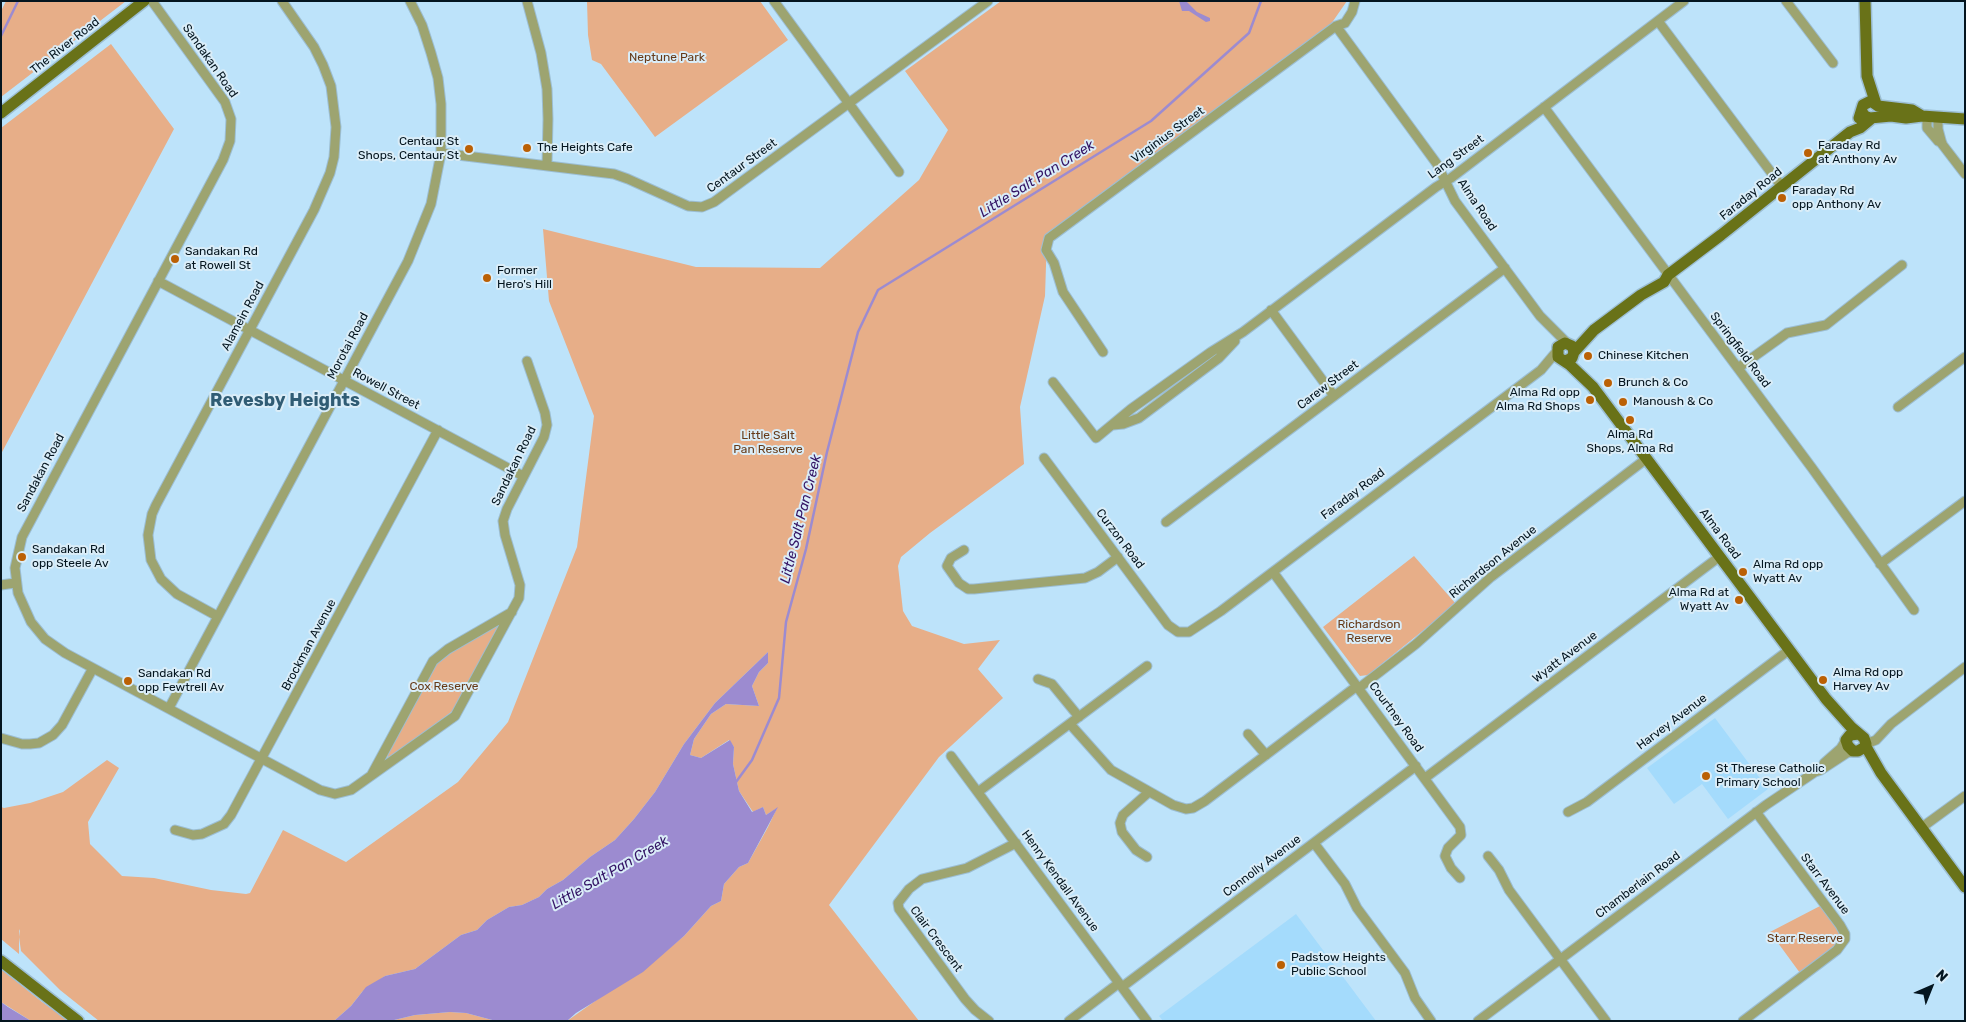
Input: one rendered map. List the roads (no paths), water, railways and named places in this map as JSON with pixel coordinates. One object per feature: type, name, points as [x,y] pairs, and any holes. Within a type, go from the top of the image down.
[{"type":"main road","name":"The River Road","points":[[1,113],[144,1]]},
{"type":"main road","points":[[1865,1],[1867,76],[1864,83],[1871,111],[1912,110],[1929,116],[1965,119]]},
{"type":"main road","name":"Faraday Road","points":[[1566,352],[1587,332],[1594,330],[1640,295],[1654,280],[1660,276],[1668,275],[1782,187],[1850,132],[1871,111]]},
{"type":"main road","name":"Alma Road","points":[[1566,352],[1826,699],[1826,704],[1881,773],[1965,887]]},
{"type":"main road","points":[[1,961],[78,1021]]},
{"type":"street","name":"Sandakan Road","points":[[152,1],[220,94],[229,110],[232,129],[230,141],[223,160],[22,537],[16,562],[15,583],[21,602],[37,631],[54,646],[93,668],[328,793],[343,793],[360,785],[455,716],[519,598],[520,585],[504,532],[503,520],[506,509],[544,436],[547,426],[545,413],[527,361]]},
{"type":"street","name":"Alamein Road","points":[[217,616],[177,594],[161,579],[151,560],[148,535],[156,505],[319,200],[330,173],[336,142],[336,112],[325,70],[310,40],[282,1]]},
{"type":"street","name":"Morotai Road","points":[[168,708],[408,261],[420,234],[435,190],[441,153],[442,117],[438,78],[427,39],[410,1]]},
{"type":"street","points":[[527,1],[539,45],[546,81],[548,119],[547,165]]},
{"type":"street","points":[[774,1],[899,172]]},
{"type":"street","name":"Centaur Street","points":[[441,153],[622,176],[678,202],[696,208],[702,207],[714,202],[988,1]]},
{"type":"street","name":"Lang Street","points":[[1053,382],[1096,438],[1167,383],[1243,332],[1684,1]]},
{"type":"street","points":[[1786,1],[1833,63]]},
{"type":"street","name":"Virginius Street","points":[[1103,352],[1065,296],[1054,263],[1046,250],[1049,238],[1336,26],[1347,8],[1354,2]]},
{"type":"street","points":[[1658,21],[1782,187]]},
{"type":"street","name":"Alma Road","points":[[1336,26],[1437,164],[1452,197],[1566,352]]},
{"type":"street","name":"Springfield Road","points":[[1544,107],[1738,368],[1914,610]]},
{"type":"street","points":[[1929,116],[1938,129],[1942,144],[1965,174]]},
{"type":"street","points":[[1738,368],[1787,333],[1826,326],[1902,265]]},
{"type":"street","name":"Carew Street","points":[[1166,522],[1504,268]]},
{"type":"street","name":"Rowell Street","points":[[158,281],[523,476]]},
{"type":"street","points":[[1271,310],[1334,396]]},
{"type":"street","name":"Faraday Road","points":[[1178,632],[1189,632],[1195,629],[1566,352]]},
{"type":"street","points":[[1898,407],[1965,357]]},
{"type":"street","name":"Brockman Avenue","points":[[175,830],[202,834],[224,824],[231,815],[438,430]]},
{"type":"street","name":"Curzon Road","points":[[1044,458],[1164,620],[1178,632]]},
{"type":"street","name":"Richardson Avenue","points":[[1070,724],[1110,770],[1180,808],[1193,808],[1416,644],[1504,567],[1646,459]]},
{"type":"street","points":[[1880,564],[1965,501]]},
{"type":"street","points":[[964,550],[951,558],[947,566],[959,583],[968,589],[974,590],[1076,580],[1098,572],[1118,557]]},
{"type":"street","name":"Wyatt Avenue","points":[[1425,778],[1720,557]]},
{"type":"street","name":"Courtney Road","points":[[1273,572],[1460,827],[1461,835],[1448,848],[1445,856],[1447,862],[1460,878]]},
{"type":"street","points":[[1,584],[15,583]]},
{"type":"street","name":"Sandakan Road","points":[[371,776],[433,661],[448,649],[512,612]]},
{"type":"street","name":"Harvey Avenue","points":[[1568,812],[1586,802],[1789,650]]},
{"type":"street","points":[[978,792],[1147,666]]},
{"type":"street","name":"Chamberlain Road","points":[[1478,1021],[1756,812],[1847,753],[1857,742],[1891,724],[1965,667]]},
{"type":"street","points":[[1,738],[22,744],[30,744],[39,743],[53,735],[62,725],[93,668]]},
{"type":"street","points":[[1038,679],[1052,684],[1079,717]]},
{"type":"street","points":[[1248,734],[1266,755]]},
{"type":"street","name":"Henry Kendall Avenue","points":[[951,756],[1148,1021]]},
{"type":"street","name":"Connolly Avenue","points":[[1121,985],[1416,766]]},
{"type":"street","points":[[1147,857],[1136,850],[1122,832],[1120,823],[1124,815],[1149,792]]},
{"type":"street","points":[[1921,828],[1965,796]]},
{"type":"street","name":"Starr Avenue","points":[[1743,1021],[1837,950],[1845,939],[1845,934],[1840,925],[1756,812]]},
{"type":"street","name":"Clair Crescent","points":[[989,1021],[965,999],[899,909],[898,903],[909,889],[922,879],[967,868],[1016,843]]},
{"type":"street","points":[[1314,843],[1348,889],[1356,908],[1405,973],[1418,1003],[1431,1021]]},
{"type":"street","points":[[1488,856],[1499,870],[1509,890],[1606,1021]]},
{"type":"street","points":[[1068,1021],[1121,985]]},
{"type":"water","points":[[1179,1],[1186,1],[1197,12],[1210,18],[1210,21],[1206,22],[1189,11],[1182,11]]},
{"type":"water","points":[[768,652],[768,663],[759,672],[752,686],[759,706],[726,704],[711,714],[694,739],[690,755],[701,758],[730,740],[734,747],[733,764],[739,791],[752,812],[763,807],[766,815],[778,807],[748,863],[739,867],[724,884],[721,901],[711,906],[684,936],[643,972],[576,1013],[567,1021],[496,1021],[466,1013],[450,1012],[415,1015],[390,1021],[334,1021],[351,1006],[366,987],[385,976],[415,969],[461,935],[477,930],[487,920],[509,907],[522,905],[539,897],[547,889],[563,880],[590,857],[615,840],[655,792],[684,744],[715,703]]},
{"type":"water","points":[[1,1002],[8,1007],[31,1021],[1,1021]]},
{"type":"waterway","points":[[1,36],[18,1]]},
{"type":"waterway","name":"Little Salt Pan Creek","points":[[736,782],[752,760],[779,698],[786,622],[806,549],[827,452],[858,332],[878,290],[1151,121],[1249,33],[1261,1]]},
{"type":"place","name":"The Heights Cafe","points":[[527,148]]},
{"type":"place","name":"Centaur St Shops, Centaur St","points":[[469,149]]},
{"type":"place","name":"Faraday Rd at Anthony Av","points":[[1808,153]]},
{"type":"place","name":"Faraday Rd opp Anthony Av","points":[[1782,198]]},
{"type":"place","name":"Sandakan Rd at Rowell St","points":[[175,259]]},
{"type":"place","name":"Former Hero's Hill","points":[[487,278]]},
{"type":"place","name":"Chinese Kitchen","points":[[1588,356]]},
{"type":"place","name":"Brunch & Co","points":[[1608,383]]},
{"type":"place","name":"Alma Rd opp Alma Rd Shops","points":[[1590,400]]},
{"type":"place","name":"Manoush & Co","points":[[1623,402]]},
{"type":"place","name":"Alma Rd Shops, Alma Rd","points":[[1630,420]]},
{"type":"place","name":"Sandakan Rd opp Steele Av","points":[[22,557]]},
{"type":"place","name":"Alma Rd opp Wyatt Av","points":[[1743,572]]},
{"type":"place","name":"Alma Rd at Wyatt Av","points":[[1739,600]]},
{"type":"place","name":"Alma Rd opp Harvey Av","points":[[1823,680]]},
{"type":"place","name":"Sandakan Rd opp Fewtrell Av","points":[[128,681]]},
{"type":"place","name":"St Therese Catholic Primary School","points":[[1706,776]]},
{"type":"place","name":"Padstow Heights Public School","points":[[1281,965]]},
{"type":"district","name":"Revesby Heights","points":[[285,401]]},
{"type":"park label","name":"Neptune Park","points":[[667,58]]},
{"type":"park label","name":"Little Salt Pan Reserve","points":[[768,443]]},
{"type":"park label","name":"Richardson Reserve","points":[[1369,632]]},
{"type":"park label","name":"Cox Reserve","points":[[444,687]]},
{"type":"park label","name":"Starr Reserve","points":[[1805,939]]}]
